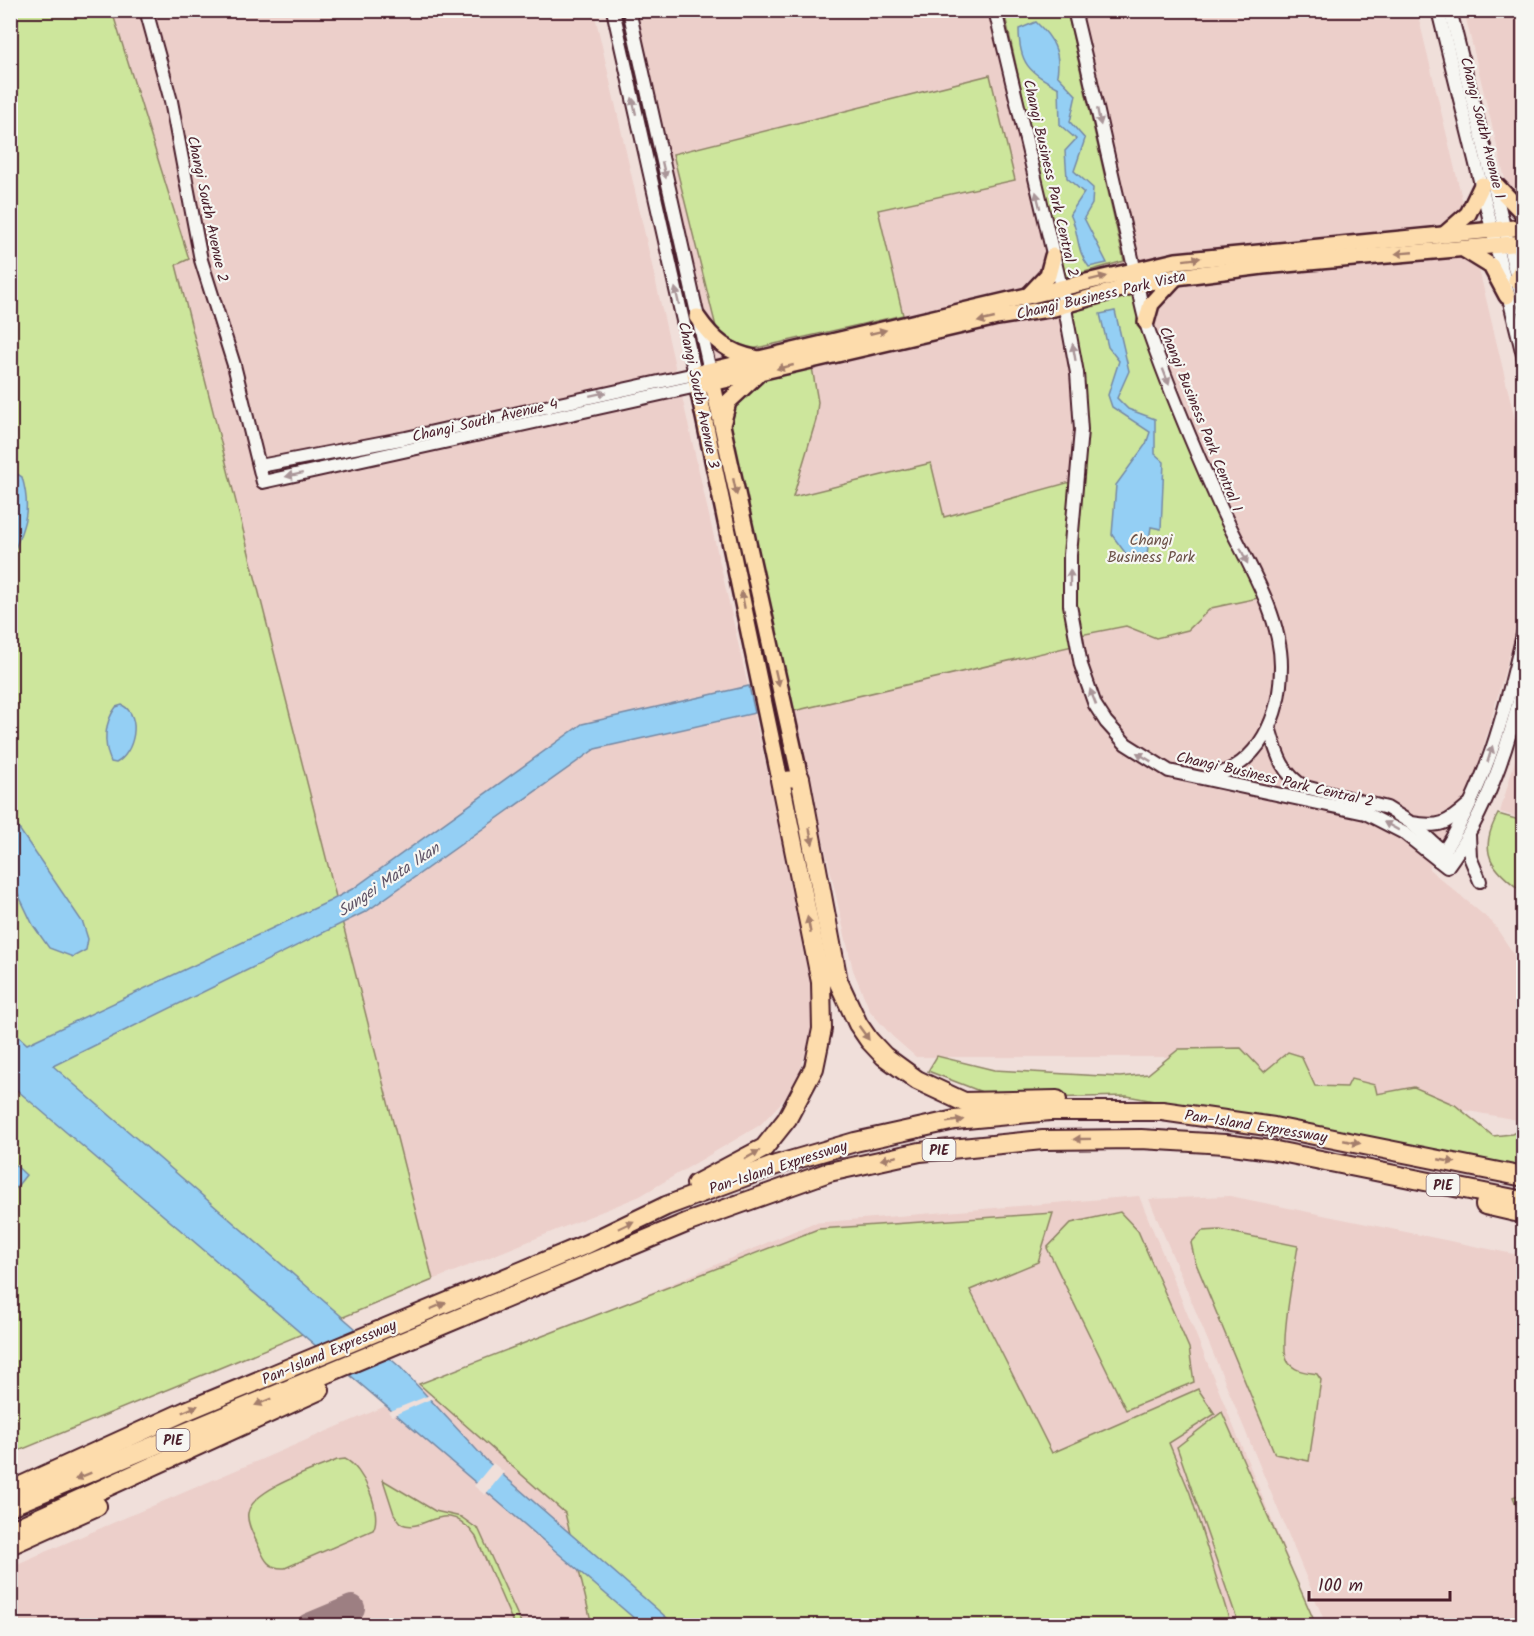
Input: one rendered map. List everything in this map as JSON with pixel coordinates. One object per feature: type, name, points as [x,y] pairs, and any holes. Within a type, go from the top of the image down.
[{"type":"highway","points":[[800,778],[838,981],[858,1024],[884,1056],[917,1080],[964,1102],[1128,1100],[1142,1101],[1162,1111]]},
{"type":"highway","points":[[666,1206],[681,1192],[765,1148],[788,1119],[814,1068],[822,1029],[821,982],[780,780]]},
{"type":"highway","name":"Pan-Island Expressway","points":[[79,1458],[587,1244],[666,1206],[776,1165],[855,1142],[956,1120],[1050,1111],[1162,1111],[1274,1127],[1524,1177]]},
{"type":"highway","name":"Pan-Island Expressway","points":[[338,1376],[743,1201],[829,1172],[898,1156],[1043,1140],[1141,1139],[1225,1144],[1271,1150],[1524,1201]]},
{"type":"highway","points":[[1362,1170],[1524,1214]]},
{"type":"highway","points":[[10,1545],[129,1491],[338,1376]]},
{"type":"highway","name":"PIE","points":[[10,1506],[338,1376]]},
{"type":"highway","points":[[10,1531],[243,1427]]},
{"type":"highway","points":[[10,1482],[79,1458]]},
{"type":"highway","name":"PIE","points":[[10,1491],[79,1458]]},
{"type":"main road","points":[[1443,235],[1466,217],[1488,184],[1524,214]]},
{"type":"main road","points":[[1500,238],[1524,227]]},
{"type":"main road","name":"Changi Business Park Vista","points":[[760,366],[1135,268],[1210,257],[1443,235],[1500,238]]},
{"type":"main road","name":"Changi Business Park Vista","points":[[704,378],[1065,305],[1138,284],[1176,277],[1263,266],[1462,249],[1500,238]]},
{"type":"main road","points":[[1500,238],[1524,243]]},
{"type":"main road","points":[[1462,249],[1475,254],[1491,266],[1507,296]]},
{"type":"main road","points":[[1027,296],[1043,283],[1052,266],[1053,256]]},
{"type":"main road","points":[[1516,280],[1524,263]]},
{"type":"main road","points":[[1146,322],[1151,304],[1176,277]]},
{"type":"main road","points":[[697,317],[716,341],[760,366],[728,402],[723,414],[722,430]]},
{"type":"main road","name":"Changi South Avenue 3","points":[[704,378],[722,430],[800,778]]},
{"type":"main road","name":"Changi South Avenue 3","points":[[704,378],[780,780]]},
{"type":"main road","points":[[780,780],[800,778]]},
{"type":"street","name":"Changi South Avenue 2","points":[[146,10],[171,101],[201,260],[234,365],[264,482]]},
{"type":"street","name":"Changi South Avenue 3","points":[[613,10],[704,378]]},
{"type":"street","name":"Changi South Avenue 3","points":[[629,10],[697,317],[704,378]]},
{"type":"street","name":"Changi Business Park Central 2","points":[[995,10],[1061,287],[1077,373],[1081,430],[1070,571],[1070,605],[1081,665],[1095,705],[1106,722],[1126,744],[1168,771],[1365,813],[1404,833],[1445,859]]},
{"type":"street","name":"Changi Business Park Central 1","points":[[1074,10],[1146,322],[1164,374],[1220,507],[1274,617],[1281,666],[1277,705],[1263,741],[1239,766],[1224,774],[1204,778]]},
{"type":"street","name":"Changi South Avenue 1","points":[[1438,10],[1488,184]]},
{"type":"street","name":"Changi South Avenue 1","points":[[1450,10],[1500,238],[1507,296],[1524,359]]},
{"type":"street","name":"Changi South Avenue 1","points":[[1500,238],[1524,307]]},
{"type":"street","name":"Changi South Avenue 4","points":[[260,466],[704,378]]},
{"type":"street","name":"Changi South Avenue 4","points":[[264,482],[704,378]]},
{"type":"street","points":[[1445,859],[1473,800],[1514,676],[1524,630]]},
{"type":"street","points":[[1445,859],[1469,834],[1496,773],[1524,680]]},
{"type":"street","name":"Changi Business Park Central 2","points":[[1269,727],[1275,750],[1287,774],[1305,787],[1387,808],[1411,823],[1445,859]]},
{"type":"street","points":[[1411,823],[1430,826],[1441,824],[1451,819],[1473,800]]},
{"type":"street","points":[[1469,834],[1470,856],[1480,881]]},
{"type":"shaded area","points":[[112,11],[594,11],[817,989],[813,1027],[795,1088],[760,1125],[640,1196],[433,1280]]},
{"type":"shaded area","name":"Changi Business Park","points":[[633,11],[1417,11],[1524,457],[1524,570],[1519,620],[1475,777],[1429,869],[1493,923],[1523,968],[1523,1121],[1171,1057],[916,1057],[892,1036],[870,1011],[853,970]]},
{"type":"shaded area","points":[[1464,11],[1523,11],[1523,208],[1505,179]]},
{"type":"shaded area","points":[[1523,733],[1523,819],[1500,812]]},
{"type":"shaded area","points":[[1139,1196],[1315,1625],[11,1626],[10,1567],[813,1223]]},
{"type":"shaded area","points":[[1230,1196],[1523,1256],[1523,1625],[1326,1625],[1149,1199]]},
{"type":"green space","points":[[11,11],[112,11],[189,259],[176,265],[433,1280],[11,1454]]},
{"type":"green space","points":[[1004,11],[1067,11],[1124,261],[1063,278]]},
{"type":"green space","points":[[990,75],[1015,180],[878,210],[903,315],[743,351],[717,331],[673,154]]},
{"type":"green space","points":[[1138,286],[1147,326],[1263,597],[1211,608],[1188,630],[1156,638],[1126,626],[1075,636],[1077,645],[785,713],[723,430],[728,402],[759,373],[812,367],[818,402],[816,420],[793,497],[931,463],[944,517],[1078,480],[1080,456],[1065,306]]},
{"type":"green space","points":[[1498,814],[1523,821],[1523,892],[1495,867],[1491,859],[1488,849],[1489,839]]},
{"type":"green space","points":[[1241,1048],[1264,1072],[1288,1052],[1301,1056],[1315,1086],[1347,1087],[1351,1079],[1375,1085],[1377,1094],[1414,1087],[1455,1105],[1493,1136],[1512,1134],[1523,1128],[1523,1168],[1127,1096],[1000,1099],[928,1071],[937,1056],[994,1070],[1120,1077],[1148,1074],[1179,1049]]},
{"type":"green space","points":[[1120,1212],[1138,1231],[1189,1348],[1194,1382],[1126,1410],[1047,1248],[1071,1223]]},
{"type":"green space","points":[[1053,1213],[1038,1262],[970,1290],[1052,1453],[1198,1389],[1215,1414],[1169,1443],[1190,1493],[1231,1625],[592,1625],[565,1513],[419,1384],[818,1229]]},
{"type":"green space","points":[[1220,1230],[1298,1246],[1286,1325],[1285,1354],[1288,1362],[1294,1368],[1317,1374],[1321,1380],[1309,1461],[1275,1454],[1195,1261],[1191,1243],[1202,1231]]},
{"type":"green space","points":[[1222,1412],[1316,1625],[1239,1625],[1177,1447]]},
{"type":"green space","points":[[345,1459],[358,1471],[370,1491],[375,1513],[373,1530],[285,1568],[275,1567],[268,1563],[250,1526],[248,1513],[252,1504],[272,1488],[286,1481],[337,1460]]},
{"type":"green space","points":[[383,1480],[435,1511],[461,1517],[479,1530],[522,1625],[514,1625],[476,1537],[465,1525],[455,1518],[445,1517],[411,1526],[402,1524],[394,1514]]},
{"type":"green space","points":[[1523,1493],[1523,1522],[1513,1497]]},
{"type":"water","points":[[1036,22],[1047,34],[1057,52],[1057,75],[1076,95],[1070,122],[1085,139],[1074,171],[1093,188],[1092,204],[1084,218],[1107,263],[1089,267],[1079,248],[1070,214],[1084,193],[1067,178],[1065,151],[1076,139],[1060,125],[1059,88],[1033,72],[1024,59],[1019,41],[1019,29]]},
{"type":"water","points":[[1115,311],[1129,371],[1117,398],[1128,409],[1155,419],[1155,454],[1164,462],[1161,529],[1151,527],[1147,554],[1129,558],[1112,535],[1116,485],[1146,444],[1150,432],[1112,407],[1108,395],[1119,361],[1108,347],[1100,314]]},
{"type":"water","points":[[11,470],[22,477],[26,510],[23,528],[11,559]]},
{"type":"water","name":"Sungei Mata Ikan","points":[[749,686],[755,713],[595,749],[367,911],[53,1066],[401,1368],[487,1461],[675,1625],[642,1625],[11,1085],[10,1029],[27,1044],[330,901],[354,888],[582,724]]},
{"type":"water","points":[[122,705],[129,710],[132,717],[134,735],[127,752],[116,763],[111,762],[108,755],[106,733],[112,713],[116,707]]},
{"type":"water","points":[[11,817],[83,923],[88,939],[86,950],[73,957],[49,948],[33,925],[11,879]]},
{"type":"water","points":[[11,1161],[26,1175],[11,1194]]},
{"type":"pier","points":[[430,1395],[433,1398],[392,1416],[388,1412]]},
{"type":"pier","points":[[493,1463],[504,1472],[485,1495],[474,1486]]},
{"type":"taxiway","points":[[309,1626],[352,1608]]}]
